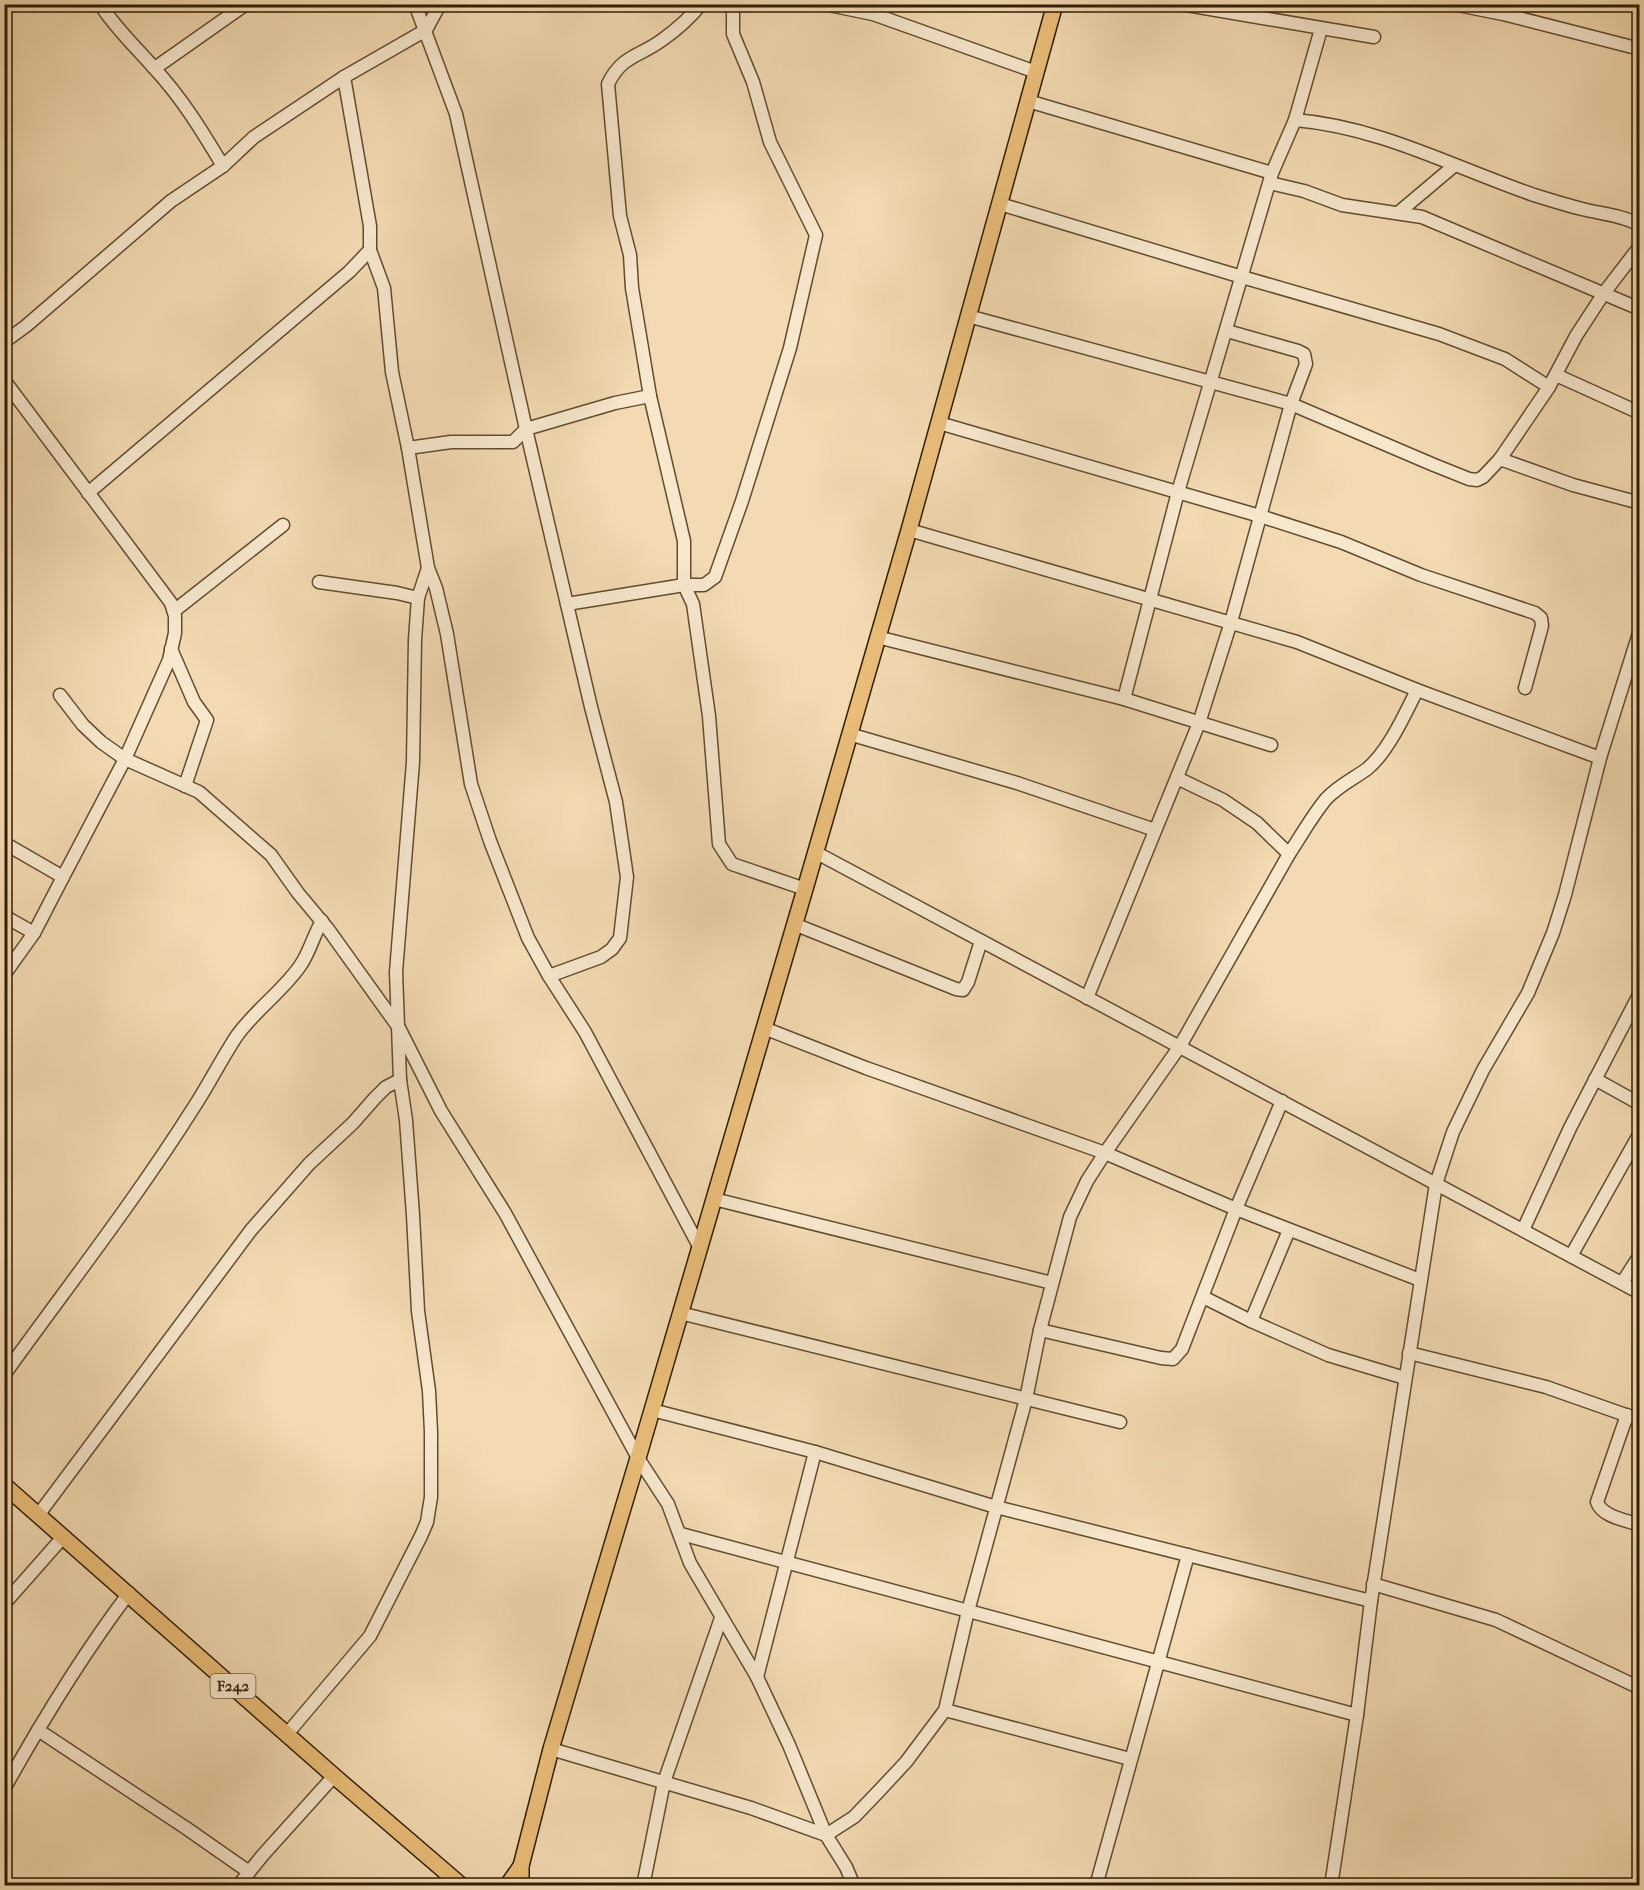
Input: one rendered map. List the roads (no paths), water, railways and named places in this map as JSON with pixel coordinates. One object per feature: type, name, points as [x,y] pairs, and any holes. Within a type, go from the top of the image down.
[{"type":"main road","points":[[520,1886],[521,1866],[550,1749],[805,890],[909,530],[1055,4]]},
{"type":"main road","name":"F242","points":[[4,1485],[462,1886]]},
{"type":"main road","points":[[507,1886],[521,1866]]},
{"type":"street","points":[[100,4],[120,32],[155,68],[194,117],[223,166]]},
{"type":"street","points":[[155,68],[246,4]]},
{"type":"street","points":[[415,4],[456,114],[526,429],[616,802],[627,877],[620,938],[612,949],[601,957],[549,976]]},
{"type":"street","points":[[4,342],[26,326],[171,201],[223,166],[254,137],[344,77],[426,30],[440,4]]},
{"type":"street","points":[[701,4],[694,13],[661,41],[628,59],[615,70],[608,84],[620,216],[630,255],[632,288],[650,396],[684,541],[684,585],[693,604],[709,716],[719,844],[732,864],[805,890]]},
{"type":"street","points":[[567,604],[684,585],[704,585],[715,577],[742,501],[790,348],[816,235],[770,142],[753,82],[733,34],[733,4]]},
{"type":"street","points":[[824,4],[875,9],[1036,72]]},
{"type":"street","points":[[1181,4],[1374,38]]},
{"type":"street","points":[[1453,4],[1503,14],[1640,49]]},
{"type":"street","points":[[1124,699],[1178,492],[1271,178],[1295,120],[1321,29]]},
{"type":"street","points":[[344,77],[370,226],[370,250],[384,288],[392,372],[408,448],[428,568],[436,588],[447,634],[471,784],[490,841],[528,938],[585,1032],[700,1248]]},
{"type":"street","points":[[1028,101],[1271,178],[1342,205],[1422,217],[1640,309]]},
{"type":"street","points":[[1295,120],[1369,133],[1534,195],[1640,225]]},
{"type":"street","points":[[1398,213],[1455,165]]},
{"type":"street","points":[[1000,204],[1242,278],[1439,334],[1505,359],[1549,387]]},
{"type":"street","points":[[968,316],[1291,404],[1477,480],[1483,477],[1500,459],[1549,387],[1576,336],[1604,293],[1640,246]]},
{"type":"street","points":[[88,493],[349,273],[370,250]]},
{"type":"street","points":[[1087,998],[1199,723],[1231,622],[1291,404],[1306,364],[1304,354],[1227,331]]},
{"type":"street","points":[[1556,375],[1640,413]]},
{"type":"street","points":[[4,380],[171,603],[174,611],[175,633],[169,660],[124,759],[34,933],[4,975]]},
{"type":"street","points":[[408,448],[451,442],[513,442],[526,429],[615,403],[650,396]]},
{"type":"street","points":[[939,423],[1260,516],[1341,542],[1421,575],[1535,613],[1541,618],[1542,626],[1525,688]]},
{"type":"street","points":[[1500,459],[1573,485],[1640,502]]},
{"type":"street","points":[[174,611],[284,525]]},
{"type":"street","points":[[909,530],[1297,642],[1417,690],[1600,758]]},
{"type":"street","points":[[287,1734],[370,1636],[427,1522],[430,1497],[429,1390],[417,1311],[413,1215],[406,1120],[400,1080],[396,972],[413,762],[418,598],[428,568]]},
{"type":"street","points":[[319,582],[418,598]]},
{"type":"street","points":[[1331,1886],[1357,1715],[1373,1584],[1436,1184],[1454,1132],[1483,1070],[1527,993],[1553,933],[1600,758],[1640,630]]},
{"type":"street","points":[[877,637],[1124,699],[1271,744]]},
{"type":"street","points":[[171,649],[194,702],[207,720],[185,786]]},
{"type":"street","points":[[826,1835],[854,1817],[878,1792],[906,1762],[945,1710],[968,1611],[1026,1399],[1052,1283],[1070,1216],[1087,1181],[1180,1046],[1289,854],[1326,799],[1339,786],[1368,768],[1380,753],[1399,728],[1417,690]]},
{"type":"street","points":[[60,695],[83,725],[101,742],[124,759],[199,792],[271,855],[399,1028],[441,1111],[505,1213],[638,1458],[668,1504],[690,1563],[757,1677],[789,1745],[826,1835],[846,1867],[854,1886]]},
{"type":"street","points":[[849,734],[1017,783],[1155,830]]},
{"type":"street","points":[[1177,778],[1222,800],[1257,823],[1289,854]]},
{"type":"street","points":[[4,843],[63,877]]},
{"type":"street","points":[[815,852],[1640,1293]]},
{"type":"street","points":[[4,916],[34,933]]},
{"type":"street","points":[[4,1375],[146,1179],[195,1107],[244,1025],[273,998],[300,966],[322,921]]},
{"type":"street","points":[[794,924],[963,990],[968,982],[981,941]]},
{"type":"street","points":[[1523,1230],[1570,1128],[1640,993]]},
{"type":"street","points":[[764,1028],[866,1068],[1105,1153],[1288,1230],[1420,1280]]},
{"type":"street","points":[[1595,1079],[1640,1104]]},
{"type":"street","points":[[39,1515],[251,1230],[309,1164],[353,1123],[386,1087],[400,1080]]},
{"type":"street","points":[[1040,1330],[1173,1359],[1182,1349],[1236,1209],[1282,1101]]},
{"type":"street","points":[[1571,1256],[1640,1133]]},
{"type":"street","points":[[714,1199],[1052,1283]]},
{"type":"street","points":[[1251,1321],[1288,1230]]},
{"type":"street","points":[[1622,1283],[1640,1255]]},
{"type":"street","points":[[1203,1297],[1328,1355],[1406,1378]]},
{"type":"street","points":[[680,1313],[1120,1422]]},
{"type":"street","points":[[1409,1353],[1546,1387],[1640,1420]]},
{"type":"street","points":[[652,1410],[816,1452],[996,1507],[1371,1601]]},
{"type":"street","points":[[1627,1415],[1597,1502],[1599,1508],[1605,1512],[1640,1525]]},
{"type":"street","points":[[757,1677],[816,1452]]},
{"type":"street","points":[[681,1534],[1357,1715]]},
{"type":"street","points":[[4,1604],[64,1536]]},
{"type":"street","points":[[1096,1886],[1188,1555]]},
{"type":"street","points":[[1373,1584],[1496,1620],[1640,1688]]},
{"type":"street","points":[[4,1789],[92,1642],[129,1593]]},
{"type":"street","points":[[643,1886],[664,1782],[721,1618]]},
{"type":"street","points":[[945,1710],[1130,1759]]},
{"type":"street","points":[[38,1730],[249,1872]]},
{"type":"street","points":[[550,1749],[751,1808],[826,1835]]},
{"type":"street","points":[[238,1886],[334,1776]]},
{"type":"street","points":[[4,1883],[12,1886]]}]
